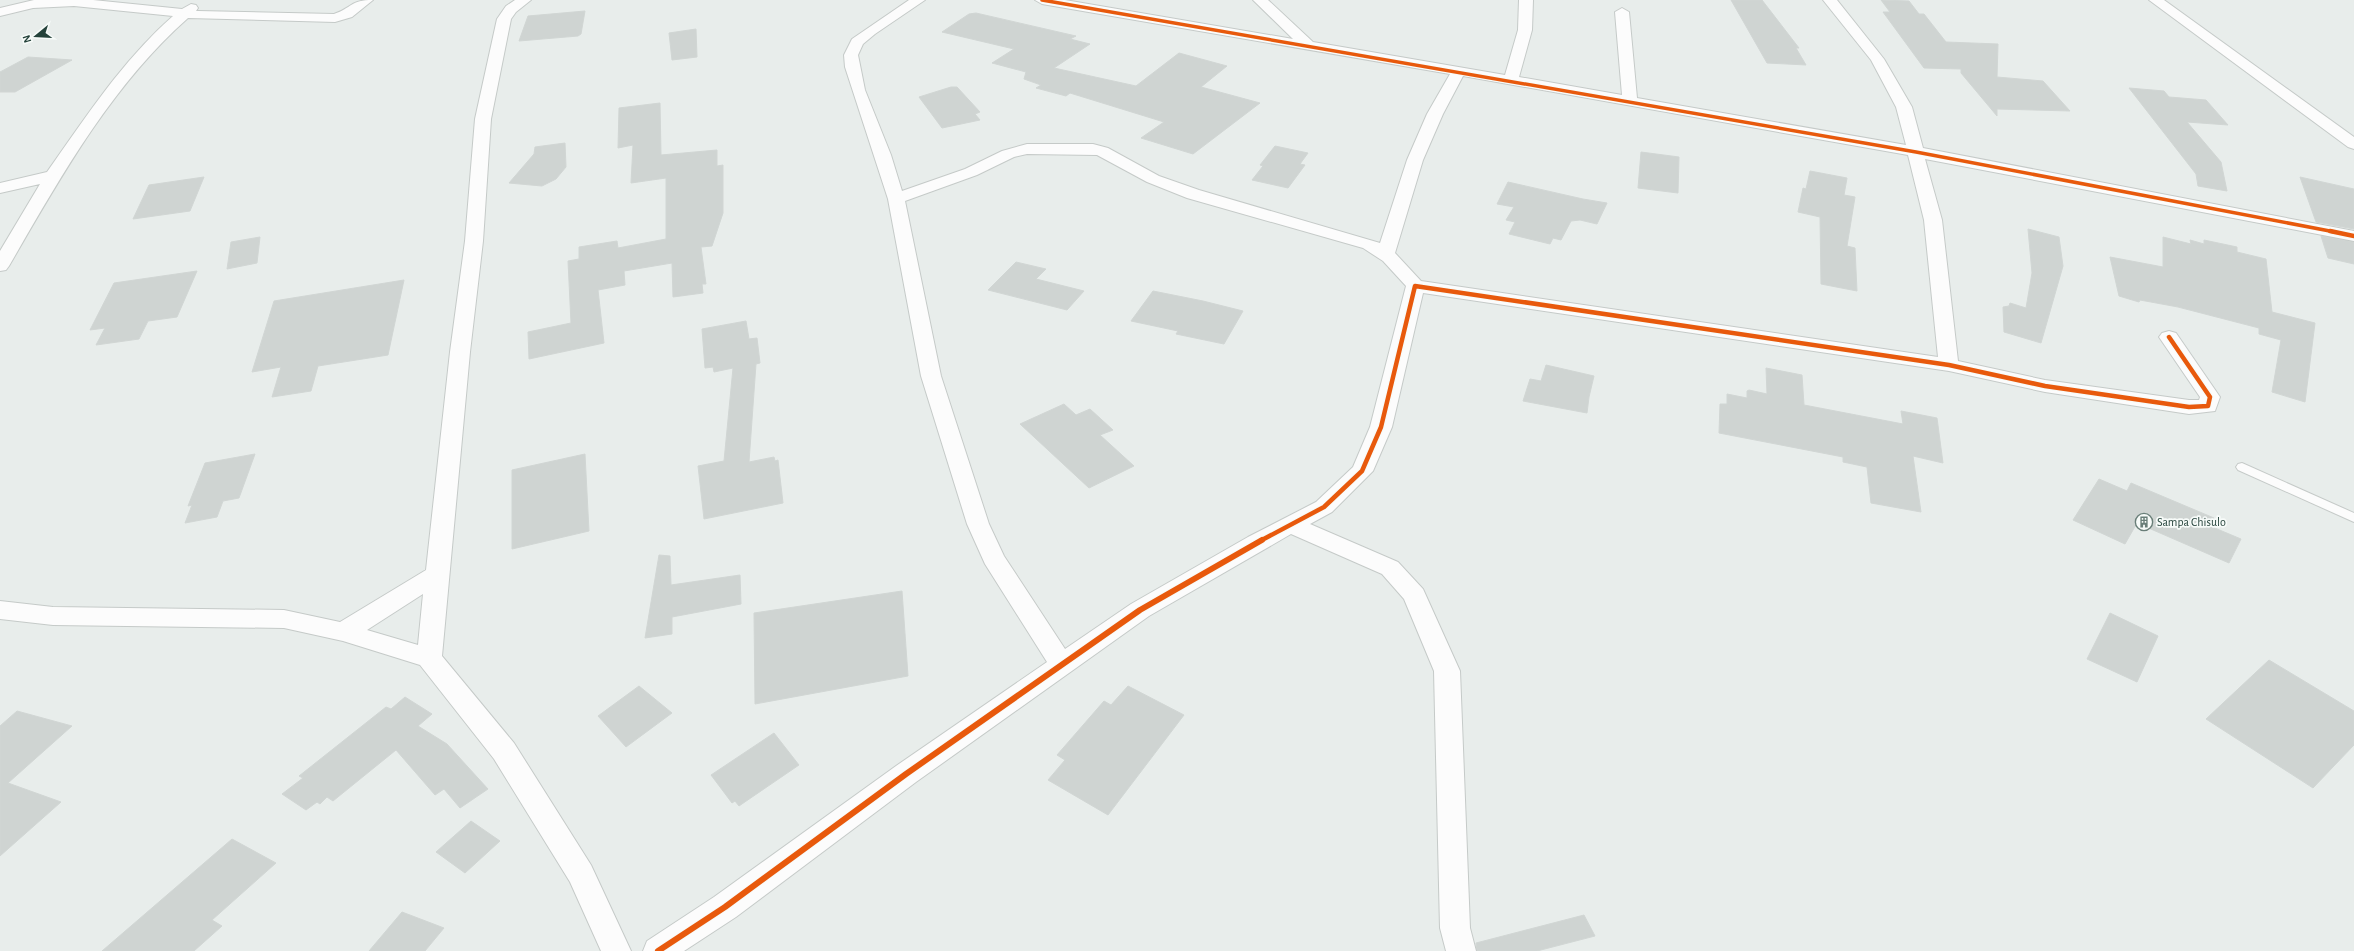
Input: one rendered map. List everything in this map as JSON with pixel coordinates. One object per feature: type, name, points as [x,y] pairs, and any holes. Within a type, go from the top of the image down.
[{"type":"street","points":[[0,266],[53,176],[123,76],[158,37],[202,0]]},
{"type":"street","points":[[0,12],[33,4],[74,2],[184,14],[335,18],[347,14],[366,0]]},
{"type":"street","points":[[429,658],[460,352],[474,241],[483,119],[504,19],[511,9],[524,0]]},
{"type":"street","points":[[918,0],[870,31],[857,42],[851,55],[858,90],[883,155],[896,199],[931,376],[978,524],[993,558],[1062,664]]},
{"type":"street","points":[[1042,0],[1511,80],[1916,152],[2354,236]]},
{"type":"street","points":[[1260,0],[1309,46]]},
{"type":"street","points":[[1511,80],[1526,26],[1528,11],[1526,0]]},
{"type":"street","points":[[1830,0],[1877,59],[1904,107],[1916,152],[1919,172],[1933,220],[1949,365]]},
{"type":"street","points":[[2156,0],[2354,144]]},
{"type":"street","points":[[1622,12],[1630,101]]},
{"type":"street","points":[[1386,253],[1415,160],[1435,114],[1459,71]]},
{"type":"street","points":[[896,199],[971,172],[1008,154],[1027,149],[1093,149],[1102,151],[1153,179],[1193,194],[1369,244],[1386,253],[1395,260],[1415,286],[1949,365],[2045,386],[2189,407],[2208,406],[2210,397],[2169,337]]},
{"type":"street","points":[[0,188],[53,176]]},
{"type":"street","points":[[658,951],[724,907],[906,774],[1140,610],[1324,507],[1362,471],[1381,427],[1415,286]]},
{"type":"street","points":[[1291,525],[1390,568],[1414,595],[1447,671],[1455,928],[1462,951]]},
{"type":"street","points":[[343,632],[438,574]]},
{"type":"street","points":[[0,610],[53,616],[284,619],[343,632],[429,658],[504,751],[581,874],[616,951]]},
{"type":"lane","points":[[2242,467],[2354,518]]},
{"type":"building","points":[[1731,0],[1762,0],[1799,48],[1796,48],[1806,65],[1767,63]]},
{"type":"building","points":[[1881,0],[1909,1],[1919,14],[1924,14],[1946,42],[1998,44],[1997,77],[2043,81],[2070,111],[1997,109],[1997,116],[1961,73],[1961,69],[1924,68],[1883,12],[1890,12]]},
{"type":"building","points":[[585,11],[581,34],[578,36],[519,41],[528,16]]},
{"type":"building","points":[[976,13],[1076,36],[1070,39],[1090,44],[1054,68],[1136,86],[1179,53],[1227,66],[1201,87],[1260,103],[1193,154],[1141,138],[1164,122],[1070,93],[1066,96],[1036,88],[1041,85],[1024,79],[1026,72],[992,63],[1014,49],[942,32],[969,14]]},
{"type":"building","points":[[696,29],[697,57],[672,60],[669,33]]},
{"type":"building","points":[[28,57],[72,60],[15,92],[0,92],[0,72]]},
{"type":"building","points":[[951,87],[957,87],[980,112],[975,114],[980,120],[942,128],[919,97]]},
{"type":"building","points":[[2129,88],[2164,91],[2169,97],[2206,100],[2228,125],[2187,122],[2221,162],[2227,191],[2198,186],[2196,174]]},
{"type":"building","points":[[660,103],[661,155],[717,150],[717,166],[723,165],[723,213],[712,246],[701,247],[706,284],[702,284],[703,293],[673,297],[672,263],[624,271],[625,285],[598,290],[604,343],[529,359],[528,332],[571,323],[568,261],[579,259],[579,247],[617,241],[618,248],[666,239],[666,178],[631,183],[633,145],[618,148],[619,108]]},
{"type":"building","points":[[565,143],[566,167],[556,179],[542,186],[509,183],[534,154],[535,147]]},
{"type":"building","points":[[1275,146],[1308,153],[1300,164],[1305,165],[1288,188],[1252,180],[1263,166],[1260,165]]},
{"type":"building","points":[[1641,152],[1679,157],[1678,193],[1638,188]]},
{"type":"building","points":[[1810,171],[1847,178],[1844,195],[1855,197],[1847,246],[1855,248],[1857,291],[1821,284],[1820,217],[1798,212],[1803,188],[1806,189]]},
{"type":"building","points":[[204,177],[190,211],[133,219],[149,185]]},
{"type":"building","points":[[2300,177],[2354,189],[2354,229],[2316,222]]},
{"type":"building","points":[[1508,182],[1607,203],[1597,224],[1580,220],[1571,221],[1561,240],[1553,238],[1550,244],[1509,234],[1515,222],[1506,220],[1514,207],[1497,204]]},
{"type":"building","points":[[2028,229],[2059,237],[2063,266],[2041,343],[2004,332],[2003,307],[2009,306],[2010,303],[2026,308],[2032,273]]},
{"type":"building","points":[[2321,236],[2354,242],[2354,264],[2328,258]]},
{"type":"building","points":[[260,237],[257,263],[227,269],[231,242]]},
{"type":"building","points":[[2163,237],[2191,244],[2190,240],[2204,244],[2204,240],[2237,247],[2237,252],[2266,259],[2272,312],[2315,323],[2305,402],[2272,392],[2281,340],[2259,334],[2259,328],[2178,307],[2140,300],[2139,302],[2119,296],[2110,257],[2163,267]]},
{"type":"building","points":[[1016,262],[1046,269],[1036,279],[1084,291],[1067,310],[988,290]]},
{"type":"building","points":[[197,271],[177,317],[148,321],[139,339],[96,345],[105,328],[90,330],[114,283]]},
{"type":"building","points":[[404,280],[388,355],[318,366],[311,391],[272,397],[281,367],[252,372],[274,301]]},
{"type":"building","points":[[1153,291],[1243,311],[1224,344],[1176,334],[1178,331],[1131,321]]},
{"type":"building","points":[[746,321],[749,339],[757,338],[760,363],[756,364],[749,462],[774,457],[775,461],[778,460],[783,503],[704,519],[698,466],[724,461],[733,368],[714,372],[713,367],[705,368],[702,329]]},
{"type":"building","points":[[1546,365],[1594,376],[1587,413],[1523,401],[1530,379],[1541,381]]},
{"type":"building","points":[[1766,368],[1802,375],[1804,405],[1903,424],[1901,411],[1937,418],[1943,463],[1913,456],[1921,512],[1871,503],[1867,467],[1843,462],[1843,457],[1719,433],[1720,404],[1727,404],[1727,394],[1747,398],[1747,391],[1749,390],[1767,394]]},
{"type":"building","points":[[1064,404],[1076,415],[1090,409],[1113,430],[1100,435],[1134,466],[1089,488],[1020,424]]},
{"type":"building","points":[[255,454],[239,498],[223,501],[217,517],[185,523],[192,505],[188,506],[205,463]]},
{"type":"building","points":[[585,454],[589,531],[512,549],[512,470]]},
{"type":"building","name":"Sampa Chisulo","points":[[2099,479],[2127,491],[2131,483],[2214,518],[2210,526],[2241,539],[2229,563],[2137,523],[2125,544],[2073,520]]},
{"type":"building","points":[[659,555],[670,556],[671,585],[740,575],[741,604],[672,617],[672,634],[645,638]]},
{"type":"building","points":[[902,591],[908,676],[755,704],[754,613]]},
{"type":"building","points":[[2110,613],[2158,636],[2137,682],[2087,659]]},
{"type":"building","points":[[2269,660],[2354,711],[2354,745],[2313,788],[2206,719]]},
{"type":"building","points":[[639,686],[672,713],[626,747],[598,716]]},
{"type":"building","points":[[1128,686],[1184,715],[1108,815],[1048,780],[1065,760],[1057,755],[1104,701],[1111,705]]},
{"type":"building","points":[[405,697],[432,714],[418,726],[447,744],[488,789],[460,808],[444,789],[435,795],[396,750],[333,801],[327,797],[320,804],[317,802],[306,810],[282,794],[303,778],[299,776],[386,707],[391,709]]},
{"type":"building","points":[[17,711],[72,726],[8,783],[61,802],[0,856],[0,726]]},
{"type":"building","points":[[774,733],[799,765],[739,806],[735,801],[732,803],[711,775]]},
{"type":"building","points":[[471,821],[500,841],[465,873],[436,852]]},
{"type":"building","points":[[232,839],[276,863],[212,920],[222,926],[194,951],[102,951]]},
{"type":"building","points":[[402,912],[444,928],[425,951],[369,951]]},
{"type":"building","points":[[1584,915],[1595,936],[1537,951],[1477,951],[1476,943]]},
{"type":"cycle path","points":[[1042,0],[1511,80],[1916,152],[2354,236]]},
{"type":"cycle path","points":[[658,951],[725,907],[906,774],[1140,610],[1256,543],[1324,507],[1362,471],[1381,427],[1415,286],[1949,365],[2045,386],[2189,407],[2208,406],[2210,397],[2169,337]]},
{"type":"place","name":"Sampa Chisulo","points":[[2144,522]]}]
